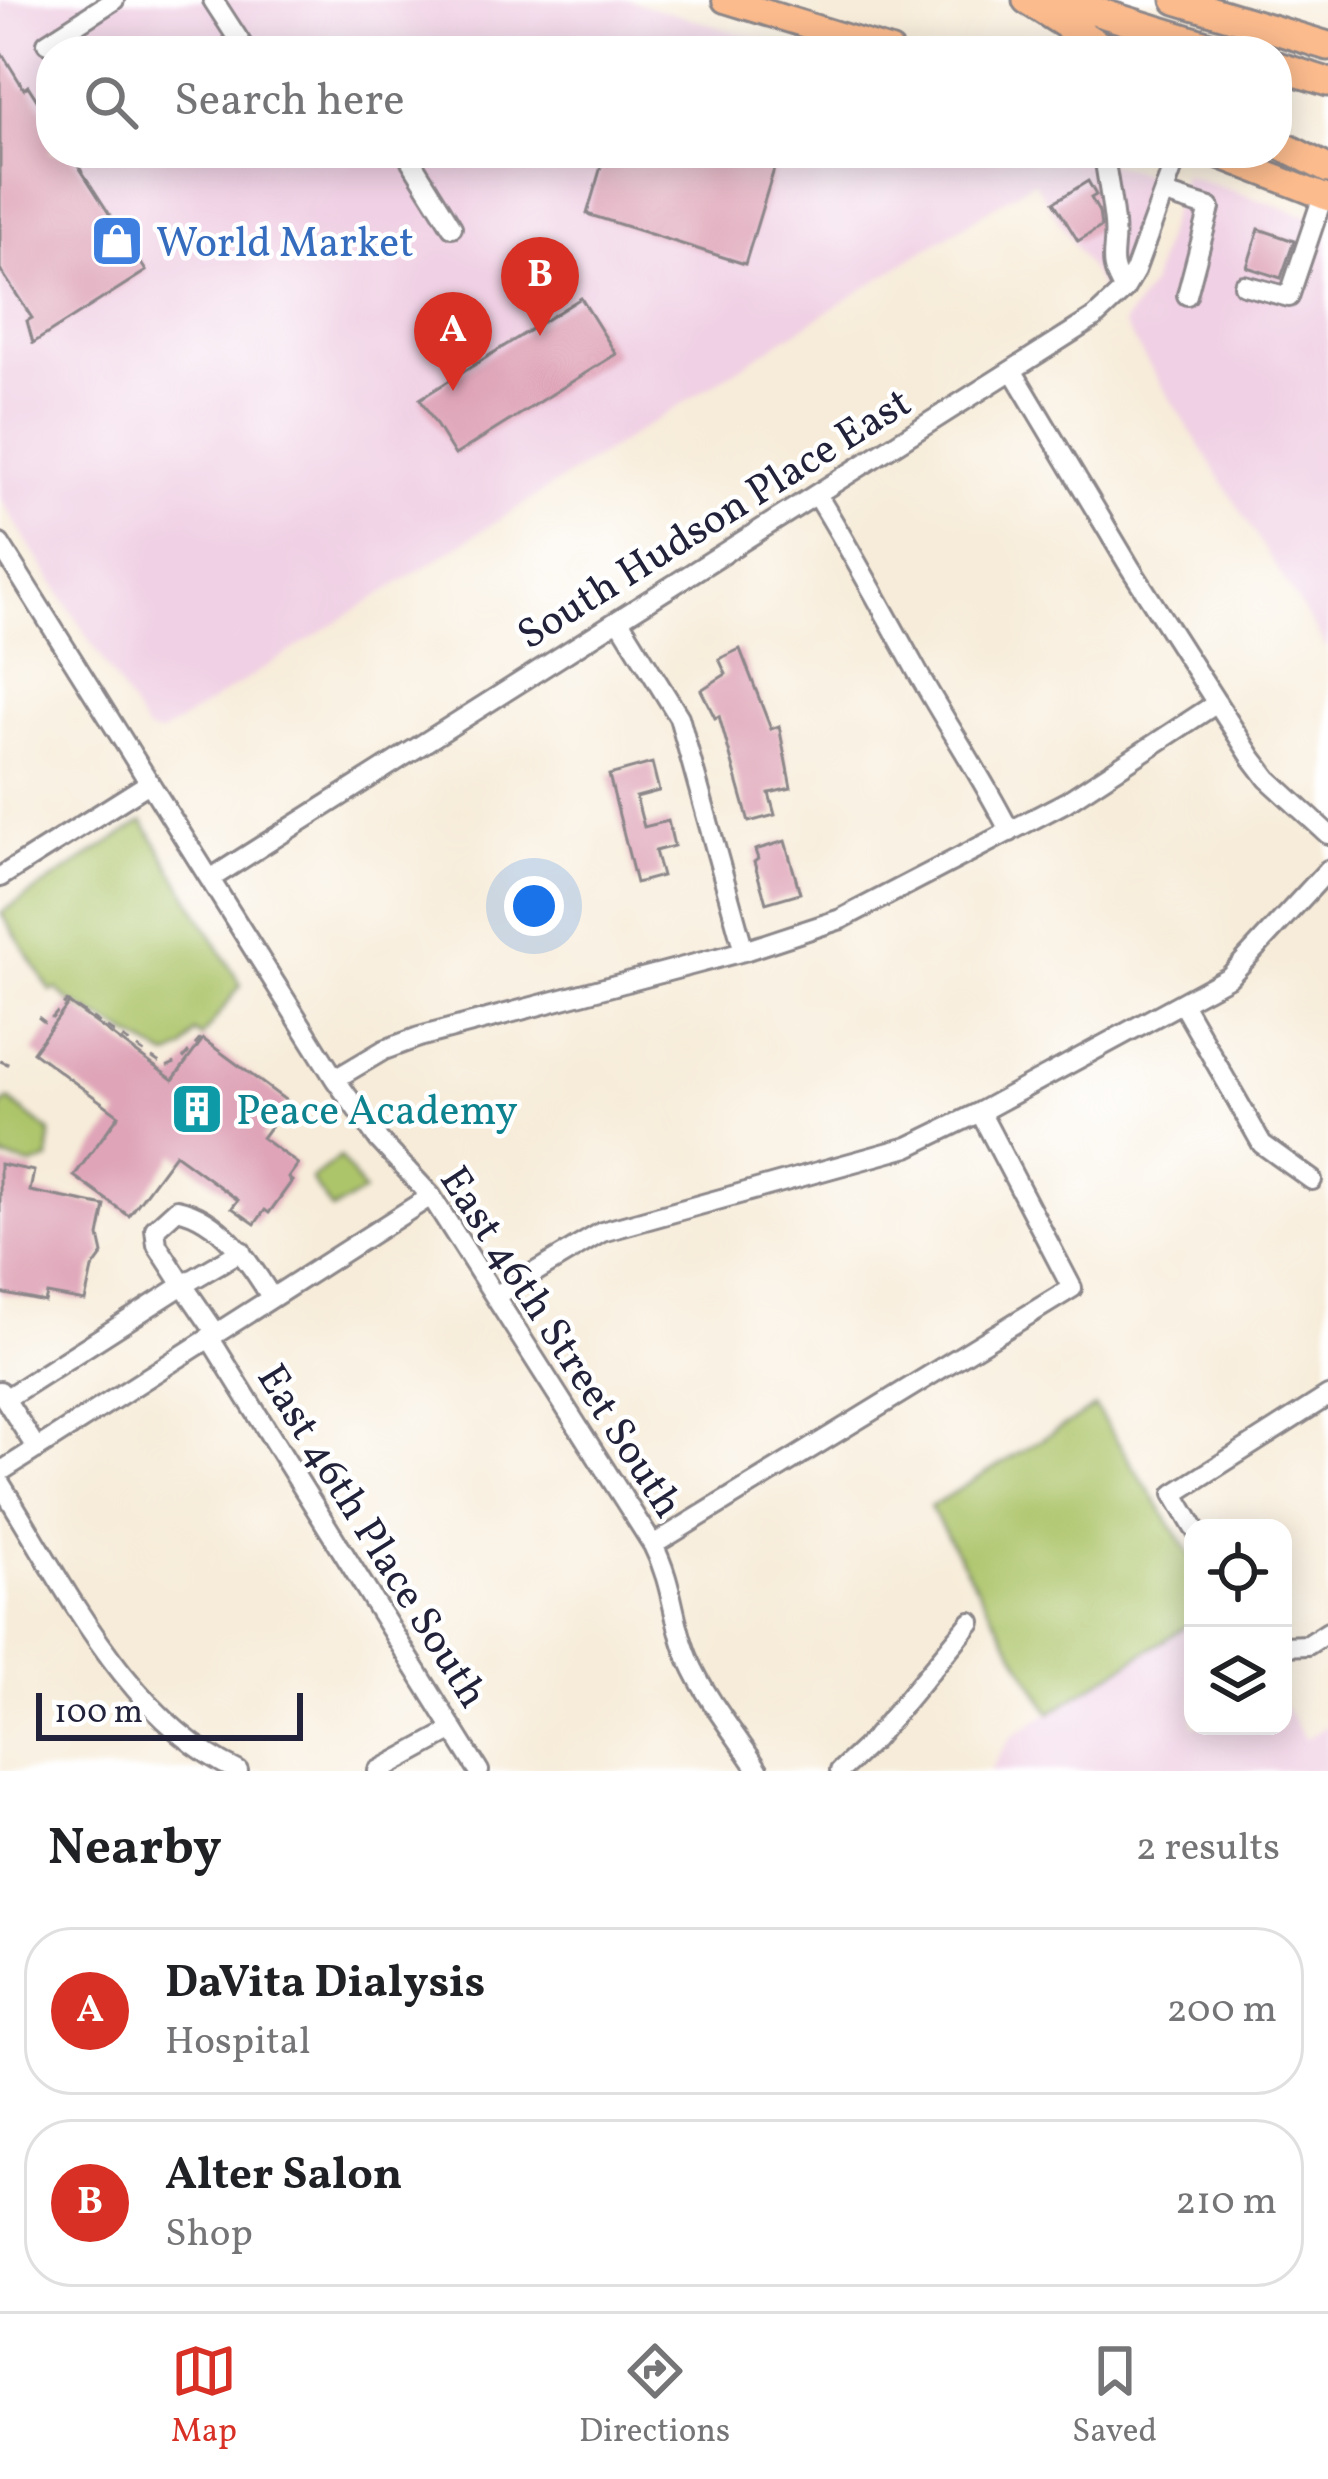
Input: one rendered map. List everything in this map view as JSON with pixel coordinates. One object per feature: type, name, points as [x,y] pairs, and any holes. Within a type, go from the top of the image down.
[{"type":"highway","points":[[1028,0],[1084,36]]},
{"type":"highway","points":[[1058,0],[1177,36]]},
{"type":"highway","points":[[1176,0],[1328,46]]},
{"type":"highway","points":[[1292,71],[1328,82]]},
{"type":"highway","points":[[1292,157],[1326,188]]},
{"type":"main road","points":[[725,0],[842,36]]},
{"type":"main road","points":[[1262,168],[1326,188]]},
{"type":"street","points":[[59,36],[114,0]]},
{"type":"street","points":[[213,0],[236,36]]},
{"type":"street","points":[[415,168],[452,227]]},
{"type":"street","points":[[1106,168],[1114,228],[1109,256],[1124,290]]},
{"type":"street","name":"South Hudson Place East","points":[[210,879],[1094,318],[1124,290],[1174,168]]},
{"type":"street","points":[[1244,285],[1289,297],[1326,188]]},
{"type":"street","points":[[1166,194],[1210,208],[1187,295]]},
{"type":"street","points":[[1012,370],[1131,569],[1268,779],[1328,834]]},
{"type":"street","points":[[817,495],[1010,832]]},
{"type":"street","name":"East 46th Street South","points":[[0,544],[335,1078],[380,1141],[431,1196],[653,1546],[670,1581],[677,1625],[691,1665],[759,1771]]},
{"type":"street","points":[[620,620],[679,717],[743,951]]},
{"type":"street","points":[[335,1078],[384,1050],[419,1037],[743,951],[841,919],[1066,802],[1217,703]]},
{"type":"street","points":[[0,878],[149,783]]},
{"type":"street","points":[[495,1296],[602,1232],[908,1147],[980,1112],[1184,1005],[1244,965],[1328,870]]},
{"type":"street","points":[[1184,1005],[1262,1144],[1312,1180]]},
{"type":"street","points":[[653,1546],[1072,1288],[980,1112]]},
{"type":"street","points":[[0,1472],[431,1196]]},
{"type":"street","name":"East 46th Place South","points":[[241,1251],[210,1226],[177,1209],[155,1229],[175,1290],[212,1335],[479,1771]]},
{"type":"street","points":[[37,1449],[3,1395],[241,1251],[272,1297]]},
{"type":"street","points":[[1189,1519],[1174,1494],[1328,1396]]},
{"type":"street","points":[[0,1484],[104,1647],[149,1708],[173,1732],[238,1771]]},
{"type":"street","points":[[839,1771],[874,1739],[971,1622]]},
{"type":"street","points":[[1292,1646],[1309,1645],[1328,1632]]},
{"type":"street","points":[[378,1771],[453,1730]]},
{"type":"path","points":[[38,1017],[46,1024],[67,1001],[166,1067],[174,1066],[202,1037]]},
{"type":"path","points":[[0,1061],[13,1066]]},
{"type":"shaded area","points":[[0,0],[628,0],[749,36],[36,36],[36,168],[1125,168],[1151,176],[1124,265],[1103,291],[1034,181],[160,734],[147,731],[0,498]]},
{"type":"shaded area","points":[[1183,174],[1328,223],[1328,650],[1123,324],[1151,285]]},
{"type":"shaded area","points":[[1184,1628],[1184,1735],[1292,1735],[1292,1718],[1305,1739],[1328,1725],[1328,1771],[990,1771],[1011,1737]]},
{"type":"green space","points":[[143,821],[241,985],[202,1037],[195,1032],[184,1049],[168,1057],[57,989],[51,991],[1,913]]},
{"type":"green space","points":[[9,1100],[50,1132],[49,1160],[32,1165],[0,1157],[0,1107]]},
{"type":"green space","points":[[340,1157],[364,1192],[332,1210],[311,1179]]},
{"type":"green space","points":[[1095,1407],[1184,1545],[1184,1628],[1050,1713],[930,1507]]},
{"type":"building","points":[[0,50],[24,89],[28,86],[36,99],[36,168],[80,168],[146,271],[33,343],[27,321],[32,318],[0,269]]},
{"type":"building","points":[[601,168],[774,168],[745,264],[587,214]]},
{"type":"building","points":[[1088,181],[1096,195],[1091,198],[1101,227],[1078,241],[1054,202]]},
{"type":"building","points":[[1259,229],[1294,241],[1281,278],[1247,267]]},
{"type":"building","points":[[581,298],[616,354],[455,455],[420,399]]},
{"type":"building","points":[[740,649],[771,729],[779,726],[791,788],[769,793],[775,815],[749,822],[719,716],[715,718],[701,690],[726,674],[719,659]]},
{"type":"building","points":[[652,763],[659,791],[636,797],[644,827],[668,821],[674,846],[655,851],[662,876],[636,883],[609,775]]},
{"type":"building","points":[[785,841],[800,893],[766,903],[755,850]]},
{"type":"building","name":"Peace Academy","points":[[69,1003],[173,1080],[203,1039],[288,1102],[262,1138],[298,1164],[269,1213],[265,1210],[255,1224],[232,1208],[238,1200],[175,1154],[129,1216],[74,1176],[119,1115],[33,1052]]},
{"type":"building","points":[[0,1164],[34,1171],[30,1191],[105,1206],[99,1236],[103,1254],[92,1269],[85,1301],[47,1294],[45,1302],[0,1293]]},
{"type":"place","name":"World Market","points":[[117,241]]},
{"type":"place","name":"Alter Salon","points":[[540,336]]},
{"type":"place","name":"DaVita Dialysis","points":[[453,391]]},
{"type":"place","name":"Peace Academy","points":[[197,1109]]}]
